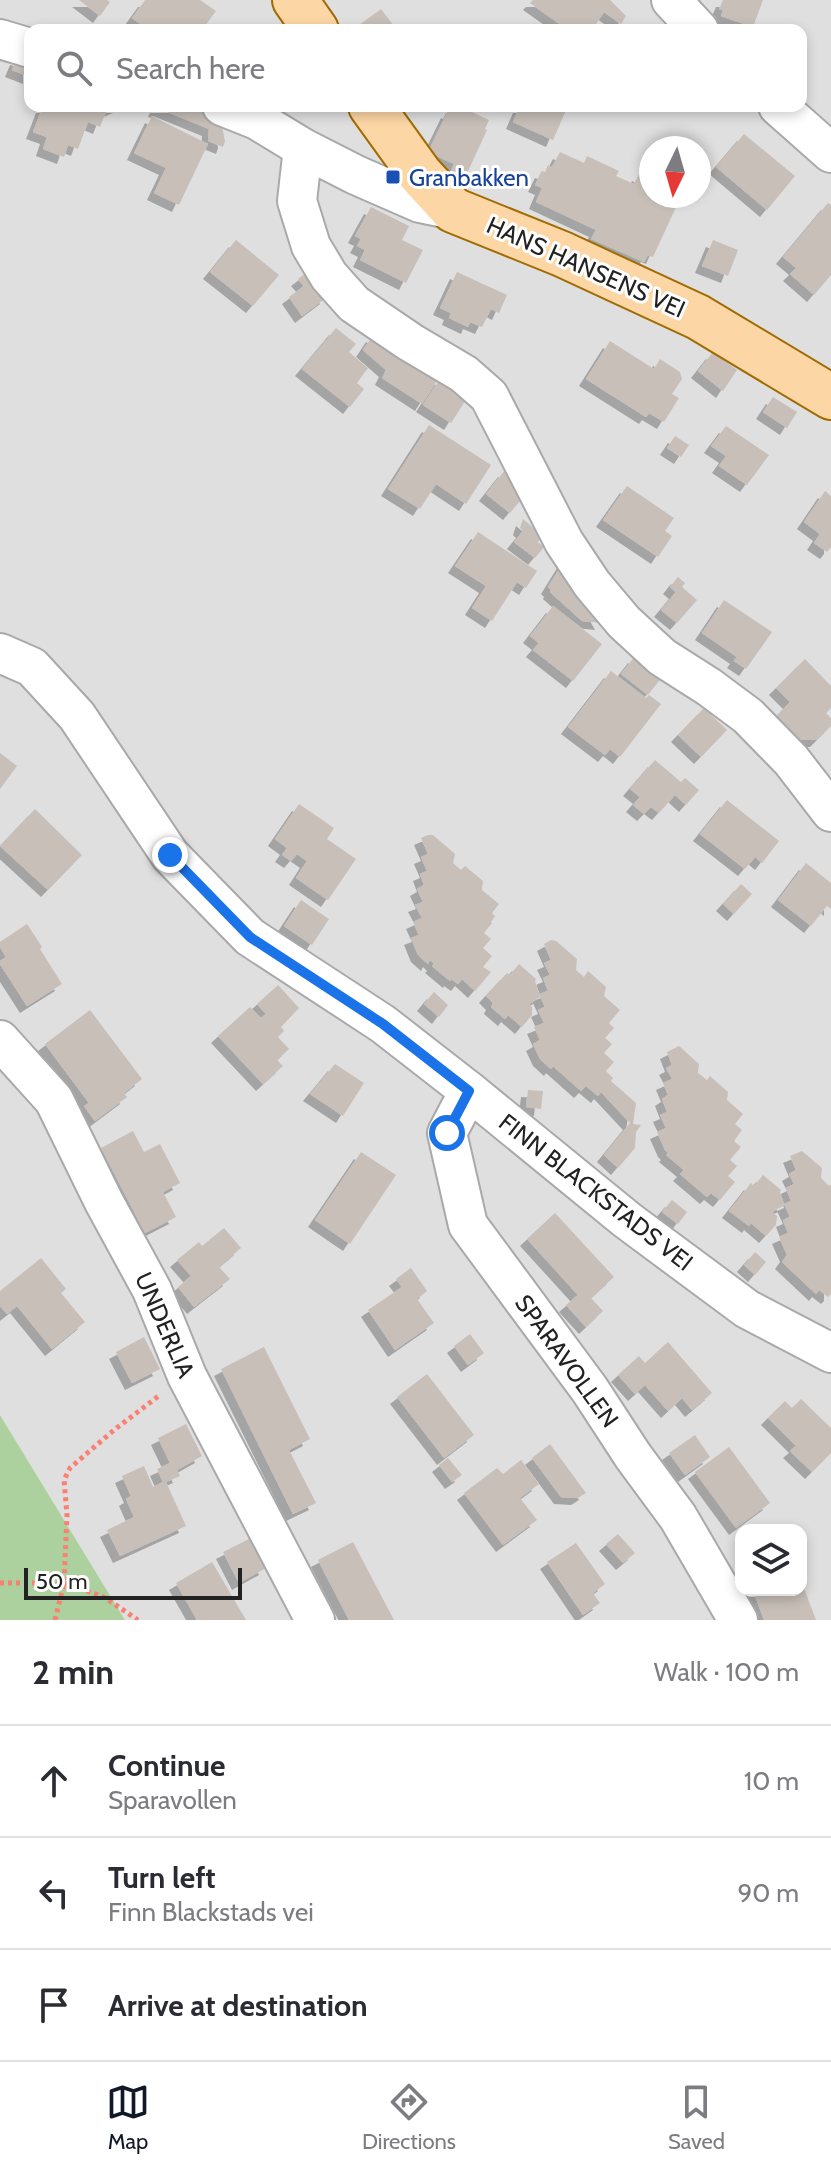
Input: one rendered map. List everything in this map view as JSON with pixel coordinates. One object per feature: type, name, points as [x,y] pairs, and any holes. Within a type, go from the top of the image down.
[{"type":"main road","points":[[295,0],[312,24]]},
{"type":"main road","name":"HANS HANSENS VEI","points":[[375,112],[420,174],[453,210],[562,254],[698,317],[831,397]]},
{"type":"street","points":[[671,0],[693,24]]},
{"type":"street","points":[[0,39],[24,46]]},
{"type":"street","points":[[237,112],[356,175],[420,203],[453,210]]},
{"type":"street","points":[[785,112],[831,153]]},
{"type":"street","points":[[303,148],[297,201],[311,246],[329,276],[354,304],[464,374],[489,396],[564,542],[592,584],[624,622],[662,657],[748,716],[791,760],[831,812]]},
{"type":"street","name":"FINN BLACKSTADS VEI","points":[[0,653],[32,667],[77,716],[170,855],[250,937],[383,1024],[627,1220],[747,1309],[831,1353]]},
{"type":"street","name":"UNDERLIA","points":[[0,1040],[54,1100],[152,1290],[187,1376],[315,1620]]},
{"type":"street","name":"SPARAVOLLEN","points":[[469,1091],[447,1133],[468,1225],[590,1390],[678,1517],[738,1620]]},
{"type":"path","points":[[55,1620],[64,1583],[67,1530],[63,1489],[70,1468],[114,1430],[187,1376]]},
{"type":"path","points":[[0,1583],[64,1583],[104,1597],[138,1620]]},
{"type":"shaded area","points":[[0,0],[831,0],[831,1620],[125,1620],[0,1415]]},
{"type":"green space","points":[[0,1415],[125,1620],[0,1620]]},
{"type":"building","points":[[79,0],[107,0],[110,2],[100,16]]},
{"type":"building","points":[[145,0],[200,0],[216,11],[206,24],[140,24],[132,18]]},
{"type":"building","points":[[533,0],[610,0],[626,16],[621,24],[604,12],[596,24],[560,24],[530,3]]},
{"type":"building","points":[[723,0],[763,0],[754,24],[721,16],[723,10],[719,9]]},
{"type":"building","points":[[381,9],[392,24],[360,24]]},
{"type":"building","points":[[17,58],[24,60],[24,75],[12,70]]},
{"type":"building","points":[[41,112],[106,112],[100,127],[88,122],[78,149],[68,145],[64,157],[43,149],[47,137],[33,132]]},
{"type":"building","points":[[167,112],[209,112],[220,116],[225,141],[223,147],[208,141],[209,129]]},
{"type":"building","points":[[448,112],[472,112],[489,120],[464,180],[450,173],[454,164],[428,152]]},
{"type":"building","points":[[517,112],[565,112],[553,140],[513,122]]},
{"type":"building","points":[[152,116],[208,144],[179,205],[154,193],[166,168],[134,153]]},
{"type":"building","points":[[744,134],[795,176],[767,210],[716,167]]},
{"type":"building","points":[[560,152],[584,163],[587,156],[619,171],[616,176],[634,184],[639,174],[639,208],[676,208],[653,257],[648,255],[644,262],[591,239],[596,230],[536,202],[542,188],[535,185],[542,171],[545,172],[548,165],[552,167]]},
{"type":"building","points":[[828,203],[831,205],[831,275],[814,295],[790,274],[796,268],[783,257]]},
{"type":"building","points":[[371,207],[409,226],[402,240],[423,250],[406,283],[360,260],[365,250],[357,246],[361,239],[355,236]]},
{"type":"building","points":[[236,240],[279,275],[253,306],[210,272]]},
{"type":"building","points":[[713,240],[738,250],[728,276],[702,266]]},
{"type":"building","points":[[457,272],[507,295],[499,313],[491,309],[482,327],[470,322],[468,327],[449,318],[451,313],[440,308]]},
{"type":"building","points":[[306,273],[327,297],[302,316],[289,297],[304,286],[298,279]]},
{"type":"building","points":[[336,328],[356,344],[349,352],[368,368],[357,383],[364,389],[350,407],[302,369]]},
{"type":"building","points":[[373,335],[438,379],[422,404],[382,378],[386,370],[363,350]]},
{"type":"building","points":[[610,341],[654,369],[660,359],[680,372],[682,379],[672,394],[679,398],[664,422],[649,413],[646,417],[586,379]]},
{"type":"building","points":[[713,352],[737,370],[723,391],[698,371]]},
{"type":"building","points":[[441,377],[469,395],[451,423],[423,405]]},
{"type":"building","points":[[773,397],[797,412],[787,428],[763,412]]},
{"type":"building","points":[[429,425],[491,465],[466,504],[436,484],[420,509],[388,489]]},
{"type":"building","points":[[726,426],[769,455],[747,485],[719,466],[726,456],[711,446]]},
{"type":"building","points":[[675,436],[689,445],[681,457],[667,448]]},
{"type":"building","points":[[505,470],[529,490],[510,513],[486,494]]},
{"type":"building","points":[[627,486],[674,518],[665,531],[672,536],[658,557],[603,520]]},
{"type":"building","points":[[825,491],[831,496],[831,547],[827,552],[814,543],[820,534],[804,522]]},
{"type":"building","points":[[523,519],[542,535],[538,542],[544,547],[535,558],[514,542],[523,531],[520,528]]},
{"type":"building","points":[[478,532],[537,571],[526,588],[517,582],[492,621],[472,608],[486,586],[455,566]]},
{"type":"building","points":[[566,558],[602,623],[582,621],[550,592],[548,587]]},
{"type":"building","points":[[678,577],[685,583],[682,587],[697,600],[677,623],[661,610],[676,592],[670,587]]},
{"type":"building","points":[[724,600],[772,632],[746,669],[734,661],[737,657],[702,633]]},
{"type":"building","points":[[553,606],[602,644],[573,681],[533,650],[539,643],[530,636]]},
{"type":"building","points":[[635,656],[662,677],[648,695],[621,674]]},
{"type":"building","points":[[805,659],[831,686],[831,708],[826,713],[831,718],[831,726],[817,740],[796,740],[774,719],[790,702],[776,688]]},
{"type":"building","points":[[611,671],[646,698],[649,695],[661,704],[620,757],[610,749],[605,755],[568,727]]},
{"type":"building","points":[[704,708],[727,730],[701,757],[678,735]]},
{"type":"building","points":[[0,753],[17,766],[0,789]]},
{"type":"building","points":[[655,760],[681,782],[685,778],[699,790],[686,805],[675,795],[659,813],[651,807],[644,814],[633,805],[640,797],[630,789]]},
{"type":"building","points":[[727,800],[779,841],[762,863],[755,857],[745,869],[700,834]]},
{"type":"building","points":[[299,804],[334,828],[327,839],[356,859],[328,900],[296,878],[307,861],[297,854],[291,861],[282,855],[287,848],[275,839]]},
{"type":"building","points":[[35,809],[82,855],[48,890],[0,846]]},
{"type":"building","points":[[433,835],[455,854],[453,863],[461,870],[465,866],[483,881],[482,890],[499,904],[492,913],[495,916],[492,923],[484,933],[491,939],[483,948],[492,956],[483,967],[491,972],[475,991],[462,979],[458,984],[450,981],[432,966],[434,964],[430,960],[428,964],[418,955],[411,938],[419,935],[413,922],[422,918],[415,905],[423,902],[417,889],[424,885],[420,874],[427,871],[421,857],[428,854],[421,838]]},
{"type":"building","points":[[806,863],[831,883],[831,909],[827,906],[811,926],[778,900]]},
{"type":"building","points":[[741,884],[752,894],[734,914],[723,904]]},
{"type":"building","points":[[301,900],[329,919],[312,945],[284,926]]},
{"type":"building","points":[[27,924],[62,984],[27,1006],[0,964],[6,957],[0,942]]},
{"type":"building","points":[[551,940],[577,959],[576,970],[584,977],[588,971],[606,987],[604,996],[620,1010],[609,1023],[614,1028],[605,1038],[612,1044],[604,1053],[614,1062],[606,1071],[613,1078],[611,1081],[636,1103],[633,1124],[641,1125],[636,1132],[635,1148],[618,1168],[604,1155],[630,1123],[601,1092],[598,1096],[586,1086],[581,1091],[553,1066],[551,1069],[540,1059],[533,1044],[540,1040],[534,1027],[544,1023],[538,1010],[545,1007],[539,994],[548,991],[543,978],[550,975],[544,963],[551,960],[544,944]]},
{"type":"building","points":[[519,964],[536,979],[540,997],[529,1004],[532,1015],[522,1027],[508,1015],[505,1019],[491,1007],[493,1003],[486,996]]},
{"type":"building","points":[[278,985],[299,1008],[281,1027],[284,1031],[278,1037],[289,1049],[277,1060],[283,1066],[263,1084],[218,1036],[250,1007],[261,1018],[266,1014],[257,1004]]},
{"type":"building","points":[[434,992],[448,1005],[439,1017],[424,1004]]},
{"type":"building","points":[[90,1010],[142,1079],[124,1093],[127,1097],[95,1121],[84,1106],[89,1103],[45,1044]]},
{"type":"building","points":[[679,1046],[699,1064],[698,1073],[707,1080],[710,1076],[728,1092],[727,1100],[743,1114],[735,1124],[742,1130],[734,1141],[741,1147],[730,1160],[737,1166],[728,1176],[735,1182],[720,1200],[711,1193],[707,1197],[680,1174],[684,1170],[666,1155],[668,1153],[657,1132],[666,1128],[660,1115],[667,1112],[662,1099],[668,1095],[663,1083],[672,1079],[666,1068],[672,1065],[667,1052]]},
{"type":"building","points":[[335,1064],[364,1083],[343,1116],[310,1094]]},
{"type":"building","points":[[528,1090],[543,1091],[541,1109],[526,1107]]},
{"type":"building","points":[[133,1131],[144,1152],[160,1144],[180,1183],[163,1192],[176,1217],[145,1233],[101,1148]]},
{"type":"building","points":[[802,1151],[822,1168],[821,1178],[829,1186],[831,1184],[831,1294],[828,1297],[819,1290],[816,1294],[782,1262],[787,1255],[779,1237],[788,1233],[783,1220],[790,1217],[785,1205],[772,1212],[777,1216],[776,1225],[766,1236],[729,1211],[751,1183],[754,1186],[763,1175],[781,1190],[784,1204],[791,1201],[786,1188],[794,1184],[789,1174],[796,1170],[790,1156]]},
{"type":"building","points":[[361,1152],[396,1175],[350,1244],[315,1220]]},
{"type":"building","points":[[672,1200],[687,1212],[678,1224],[662,1212]]},
{"type":"building","points":[[555,1213],[614,1277],[591,1298],[603,1311],[586,1327],[566,1305],[578,1295],[527,1239]]},
{"type":"building","points":[[224,1228],[241,1248],[219,1267],[230,1279],[194,1307],[178,1287],[191,1276],[177,1260],[199,1242],[202,1246]]},
{"type":"building","points":[[755,1252],[766,1262],[755,1275],[744,1265]]},
{"type":"building","points":[[41,1258],[66,1289],[61,1293],[85,1322],[52,1349],[17,1306],[7,1314],[0,1306],[0,1291]]},
{"type":"building","points":[[411,1268],[427,1291],[417,1299],[434,1323],[395,1350],[368,1310],[402,1287],[396,1279]]},
{"type":"building","points":[[470,1334],[484,1353],[468,1365],[454,1346]]},
{"type":"building","points":[[144,1337],[160,1369],[132,1383],[116,1352]]},
{"type":"building","points":[[668,1342],[712,1393],[692,1410],[682,1398],[668,1411],[645,1385],[635,1394],[618,1375],[639,1356],[645,1363]]},
{"type":"building","points":[[264,1347],[310,1439],[289,1450],[316,1503],[293,1514],[221,1369]]},
{"type":"building","points":[[427,1374],[474,1435],[444,1458],[397,1397]]},
{"type":"building","points":[[801,1399],[831,1428],[831,1453],[812,1472],[790,1451],[796,1446],[768,1418],[785,1401],[792,1408]]},
{"type":"building","points":[[186,1424],[202,1456],[177,1470],[180,1476],[166,1482],[186,1526],[120,1556],[107,1530],[134,1517],[126,1499],[131,1496],[122,1476],[144,1466],[153,1487],[163,1482],[157,1469],[170,1463],[158,1438]]},
{"type":"building","points":[[695,1435],[710,1457],[685,1475],[669,1453]]},
{"type":"building","points":[[550,1444],[586,1493],[578,1498],[561,1497],[532,1458]]},
{"type":"building","points":[[729,1447],[770,1503],[735,1527],[695,1472]]},
{"type":"building","points":[[448,1458],[462,1475],[452,1482],[439,1465]]},
{"type":"building","points":[[521,1460],[539,1484],[520,1498],[537,1520],[503,1545],[464,1493],[497,1468],[503,1474]]},
{"type":"building","points":[[618,1534],[635,1553],[623,1563],[606,1544]]},
{"type":"building","points":[[251,1538],[266,1568],[239,1583],[223,1552]]},
{"type":"building","points":[[353,1542],[394,1620],[349,1620],[318,1560]]},
{"type":"building","points":[[576,1543],[605,1584],[593,1593],[600,1603],[583,1615],[547,1562]]},
{"type":"building","points":[[212,1562],[246,1620],[197,1620],[176,1583]]},
{"type":"building","points":[[755,1596],[807,1596],[816,1620],[764,1620]]},
{"type":"place","name":"Granbakken","points":[[393,177]]},
{"type":"route","points":[[170,855],[250,937],[383,1024],[469,1091],[447,1133]]}]
